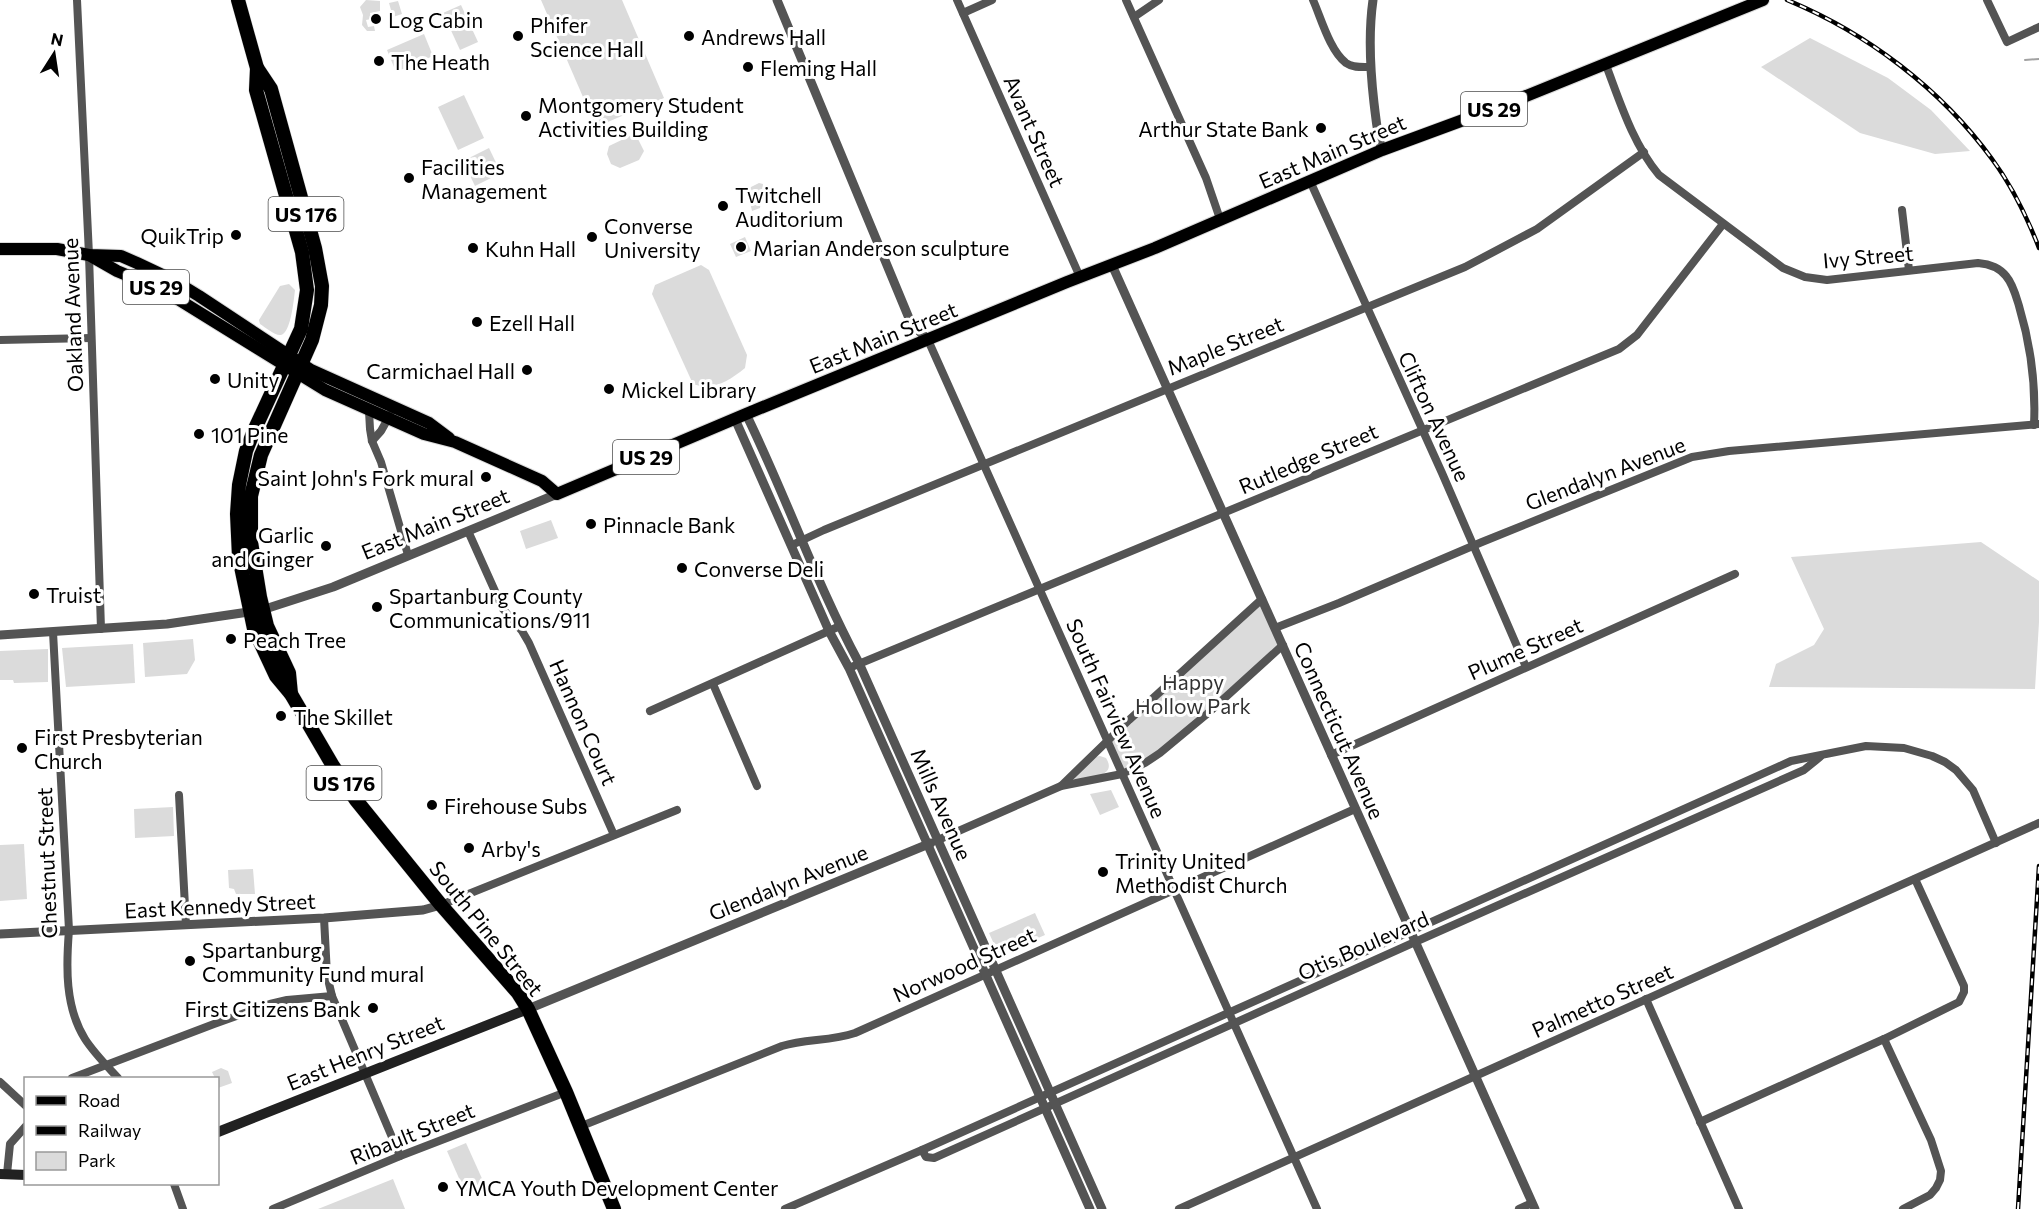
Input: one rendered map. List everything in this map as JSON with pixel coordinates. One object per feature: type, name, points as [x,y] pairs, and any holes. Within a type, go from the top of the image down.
[{"type":"highway","name":"US 176","points":[[238,0],[257,68],[271,89],[315,248],[322,286],[318,323],[261,455],[251,496],[251,542],[256,611]]},
{"type":"highway","points":[[256,611],[239,557],[237,496],[247,446],[301,328],[307,290],[302,252],[256,90],[257,68]]},
{"type":"highway","name":"South Pine Street","points":[[256,611],[267,626],[289,673],[291,694],[351,794],[518,993],[528,1009],[566,1092],[614,1209]]},
{"type":"main road","name":"East Main Street","points":[[557,494],[1112,265],[1382,150],[1504,105],[1763,0]]},
{"type":"main road","name":"US 29","points":[[0,249],[43,248],[89,255],[117,272],[169,294],[287,360],[325,390],[369,411],[429,423],[455,442],[542,482],[557,494]]},
{"type":"main road","name":"US 29","points":[[299,368],[330,380],[390,414]]},
{"type":"main road","name":"East Henry Street","points":[[219,1132],[528,1009]]},
{"type":"main road","points":[[3,1174],[24,1175]]},
{"type":"street","name":"Oakland Avenue","points":[[77,0],[89,255],[101,629]]},
{"type":"street","points":[[777,0],[911,323],[928,340]]},
{"type":"street","name":"Avant Street","points":[[957,0],[1080,277]]},
{"type":"street","points":[[963,13],[992,0]]},
{"type":"street","points":[[1126,0],[1206,178],[1220,219]]},
{"type":"street","points":[[1134,17],[1159,0]]},
{"type":"street","points":[[1313,0],[1335,51],[1346,63],[1353,66],[1370,66]]},
{"type":"street","points":[[1373,0],[1369,43],[1370,66],[1378,137],[1382,150]]},
{"type":"street","points":[[1987,0],[2007,42],[2039,27]]},
{"type":"street","name":"Ivy Street","points":[[1606,64],[1626,116],[1653,168],[1665,181],[1783,268],[1805,278],[1829,280],[1978,263],[1993,266],[2006,275],[2013,288],[2030,348],[2036,425]]},
{"type":"street","name":"Maple Street","points":[[792,545],[1167,388],[1465,267],[1514,243],[1560,214],[1644,152]]},
{"type":"street","name":"Clifton Avenue","points":[[1310,181],[1526,667]]},
{"type":"street","points":[[1902,210],[1909,270]]},
{"type":"street","name":"Rutledge Street","points":[[849,668],[1625,346],[1637,335],[1723,224]]},
{"type":"street","name":"Connecticut Avenue","points":[[1112,265],[1534,1206]]},
{"type":"street","points":[[0,340],[90,338]]},
{"type":"street","name":"South Fairview Avenue","points":[[928,340],[1317,1209]]},
{"type":"street","points":[[369,411],[372,441],[381,462],[408,555]]},
{"type":"street","points":[[372,441],[381,431],[390,414]]},
{"type":"street","name":"Mills Avenue","points":[[740,417],[802,540],[859,663],[1102,1209]]},
{"type":"street","name":"Mills Avenue","points":[[740,417],[829,631],[849,668],[1090,1209]]},
{"type":"street","name":"Glendalyn Avenue","points":[[1275,628],[1692,457],[1728,451],[2036,425]]},
{"type":"street","name":"East Main Street","points":[[0,635],[167,624],[256,611],[333,587],[557,494]]},
{"type":"street","name":"Hannon Court","points":[[468,531],[503,609],[529,643],[614,835]]},
{"type":"street","name":"Plume Street","points":[[1331,755],[1735,574]]},
{"type":"street","name":"Glendalyn Avenue","points":[[1061,786],[1107,740],[1262,599]]},
{"type":"street","points":[[650,711],[840,626]]},
{"type":"street","name":"Chestnut Street","points":[[53,632],[69,930],[67,961],[71,1006],[80,1030],[117,1077]]},
{"type":"street","name":"Glendalyn Avenue","points":[[528,1009],[628,966],[928,845],[1061,786],[1122,774],[1160,753],[1283,645]]},
{"type":"street","points":[[713,684],[757,786]]},
{"type":"street","name":"Otis Boulevard","points":[[785,1209],[922,1150],[1791,761],[1820,757],[1855,747],[1889,746],[1918,751],[1945,762],[1960,774],[1973,790],[1996,843]]},
{"type":"street","name":"Otis Boulevard","points":[[922,1150],[926,1158],[934,1158],[1804,770],[1820,757]]},
{"type":"street","points":[[179,795],[186,924]]},
{"type":"street","name":"Norwood Street","points":[[579,1127],[782,1046],[838,1038],[855,1033],[1355,809]]},
{"type":"street","points":[[441,904],[677,810]]},
{"type":"street","name":"Palmetto Street","points":[[1179,1209],[2039,823]]},
{"type":"street","points":[[1700,1122],[1955,1005],[1962,997],[1964,986],[1915,879]]},
{"type":"street","name":"East Kennedy Street","points":[[0,934],[324,918],[423,910],[441,904]]},
{"type":"street","points":[[324,918],[327,975],[332,996],[400,1156]]},
{"type":"street","points":[[75,1077],[270,1004],[332,996]]},
{"type":"street","points":[[1646,999],[1739,1209]]},
{"type":"street","points":[[1884,1039],[1940,1162],[1940,1180],[1936,1188],[1923,1199],[1903,1209]]},
{"type":"street","points":[[0,1082],[24,1104]]},
{"type":"street","name":"Ribault Street","points":[[273,1209],[400,1156],[566,1092]]},
{"type":"street","points":[[3,1174],[10,1144],[24,1128]]},
{"type":"street","points":[[174,1185],[183,1209]]},
{"type":"street","points":[[1519,1209],[1534,1206]]},
{"type":"green space","points":[[366,0],[380,1],[380,11],[370,13],[371,19],[366,20],[368,27],[374,26],[375,31],[367,31],[362,25],[363,15],[360,7]]},
{"type":"green space","points":[[541,0],[622,0],[664,98],[596,127]]},
{"type":"green space","points":[[398,1],[402,14],[393,17],[389,3]]},
{"type":"green space","points":[[461,5],[478,42],[460,50],[443,13]]},
{"type":"green space","points":[[424,34],[433,56],[396,72],[387,50]]},
{"type":"green space","points":[[1810,38],[1888,78],[1931,110],[1970,151],[1935,154],[1860,133],[1761,67]]},
{"type":"green space","points":[[464,95],[484,138],[458,150],[438,107]]},
{"type":"green space","points":[[630,136],[638,139],[644,151],[639,160],[620,168],[611,164],[607,154],[609,146]]},
{"type":"green space","points":[[489,148],[501,173],[475,186],[463,161]]},
{"type":"green space","points":[[759,183],[763,184],[760,208],[752,211],[747,189]]},
{"type":"green space","points":[[745,237],[751,251],[736,257],[730,244]]},
{"type":"green space","points":[[701,265],[709,270],[747,355],[745,368],[727,381],[707,386],[693,384],[652,294],[655,285]]},
{"type":"green space","points":[[289,284],[295,290],[291,315],[284,333],[279,335],[260,324],[259,320],[280,286]]},
{"type":"green space","points":[[551,520],[558,538],[526,549],[520,531]]},
{"type":"green space","points":[[1981,542],[2039,581],[2035,689],[1769,687],[1776,664],[1814,645],[1824,629],[1791,557]]},
{"type":"green space","name":"Happy Hollow Park","points":[[1262,599],[1283,646],[1160,753],[1122,774],[1107,740]]},
{"type":"green space","points":[[193,639],[195,660],[187,674],[145,677],[143,643]]},
{"type":"green space","points":[[133,644],[135,683],[66,687],[62,648]]},
{"type":"green space","points":[[48,649],[48,682],[14,683],[13,680],[0,680],[0,651]]},
{"type":"green space","points":[[1095,757],[1106,758],[1109,764],[1105,773],[1076,780],[1074,778]]},
{"type":"green space","points":[[1111,790],[1119,807],[1100,815],[1090,794]]},
{"type":"green space","points":[[173,807],[174,836],[135,838],[134,809]]},
{"type":"green space","points":[[24,844],[27,899],[0,901],[0,845]]},
{"type":"green space","points":[[253,869],[255,894],[236,894],[234,889],[229,888],[228,870]]},
{"type":"green space","points":[[1035,913],[1045,935],[999,955],[989,933]]},
{"type":"green space","points":[[221,1068],[228,1071],[232,1083],[219,1088],[219,1077],[214,1077],[212,1072]]},
{"type":"green space","points":[[466,1143],[484,1183],[465,1192],[447,1151]]},
{"type":"green space","points":[[393,1179],[405,1209],[318,1209]]},
{"type":"waterway","points":[[2025,60],[2039,59]]},
{"type":"railway","points":[[1787,0],[1817,13],[1874,46],[1950,109],[1972,133],[1999,169],[2018,202],[2039,248]]},
{"type":"railway","points":[[2018,1209],[2039,866]]},
{"type":"place","name":"Log Cabin","points":[[376,19]]},
{"type":"place","name":"Phifer Science Hall","points":[[518,36]]},
{"type":"place","name":"Andrews Hall","points":[[689,36]]},
{"type":"place","name":"The Heath","points":[[379,61]]},
{"type":"place","name":"Fleming Hall","points":[[748,67]]},
{"type":"place","name":"Montgomery Student Activities Building","points":[[526,116]]},
{"type":"place","name":"Arthur State Bank","points":[[1321,128]]},
{"type":"place","name":"Facilities Management","points":[[409,178]]},
{"type":"place","name":"Twitchell Auditorium","points":[[723,206]]},
{"type":"place","name":"QuikTrip","points":[[236,235]]},
{"type":"place","name":"Converse University","points":[[592,237]]},
{"type":"place","name":"Marian Anderson sculpture","points":[[741,247]]},
{"type":"place","name":"Kuhn Hall","points":[[473,248]]},
{"type":"place","name":"Ezell Hall","points":[[477,322]]},
{"type":"place","name":"Carmichael Hall","points":[[527,370]]},
{"type":"place","name":"Unity","points":[[215,379]]},
{"type":"place","name":"Mickel Library","points":[[609,389]]},
{"type":"place","name":"101 Pine","points":[[199,434]]},
{"type":"place","name":"Saint John's Fork mural","points":[[486,477]]},
{"type":"place","name":"Pinnacle Bank","points":[[591,524]]},
{"type":"place","name":"Garlic and Ginger","points":[[326,546]]},
{"type":"place","name":"Converse Deli","points":[[682,568]]},
{"type":"place","name":"Truist","points":[[34,594]]},
{"type":"place","name":"Spartanburg County Communications/911","points":[[377,607]]},
{"type":"place","name":"Peach Tree","points":[[231,639]]},
{"type":"place","name":"The Skillet","points":[[281,716]]},
{"type":"place","name":"First Presbyterian Church","points":[[22,748]]},
{"type":"place","name":"Firehouse Subs","points":[[432,805]]},
{"type":"place","name":"Arby's","points":[[469,848]]},
{"type":"place","name":"Trinity United Methodist Church","points":[[1103,872]]},
{"type":"place","name":"Spartanburg Community Fund mural","points":[[190,961]]},
{"type":"place","name":"First Citizens Bank","points":[[373,1008]]},
{"type":"place","name":"YMCA Youth Development Center","points":[[443,1187]]}]
